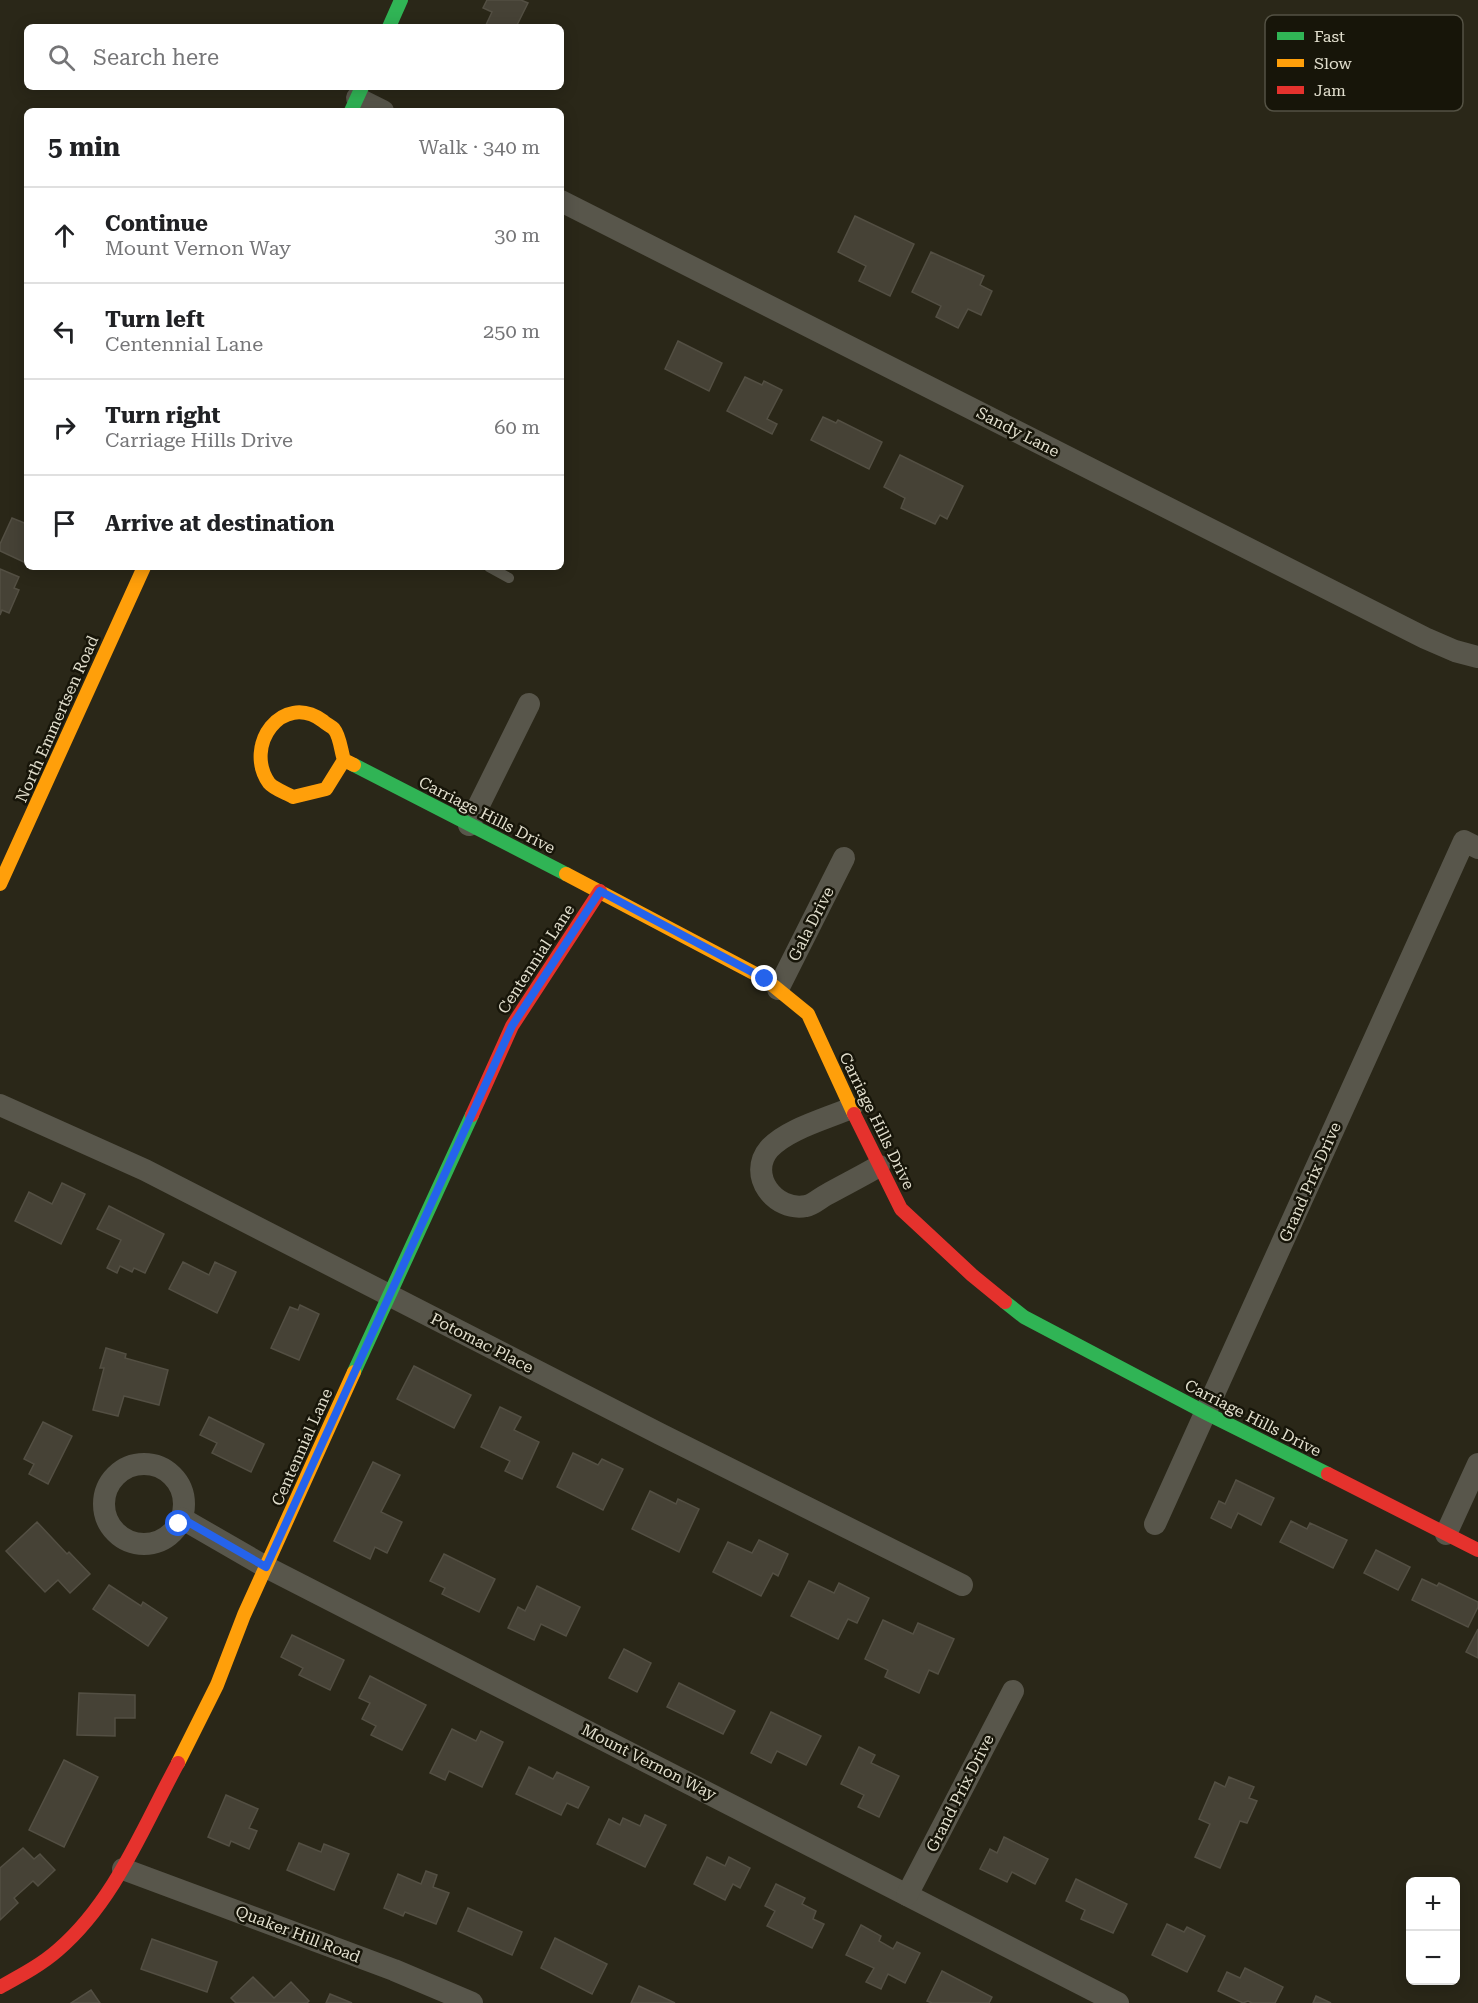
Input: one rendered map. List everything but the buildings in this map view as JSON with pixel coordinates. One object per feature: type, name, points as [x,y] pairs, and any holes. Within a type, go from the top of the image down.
[{"type":"street","points":[[390,24],[401,0]]},
{"type":"street","points":[[357,99],[376,108]]},
{"type":"street","name":"Sandy Lane","points":[[564,203],[1431,641],[1478,657]]},
{"type":"street","name":"North Emmertsen Road","points":[[0,884],[143,570]]},
{"type":"street","points":[[469,825],[529,704]]},
{"type":"street","points":[[299,712],[313,714],[335,730],[344,760],[326,789],[292,797],[270,785],[259,760],[265,735],[282,716],[299,712]]},
{"type":"street","name":"Carriage Hills Drive","points":[[344,760],[600,891],[765,979],[778,989],[808,1014],[901,1209],[972,1275],[1024,1317],[1206,1413],[1478,1550]]},
{"type":"street","name":"Grand Prix Drive","points":[[1155,1524],[1471,844]]},
{"type":"street","name":"Gala Drive","points":[[778,989],[844,858]]},
{"type":"street","name":"Centennial Lane","points":[[0,1987],[37,1967],[73,1938],[103,1903],[123,1869],[208,1703],[266,1567],[512,1026],[600,891]]},
{"type":"street","name":"Potomac Place","points":[[0,1105],[145,1170],[962,1585]]},
{"type":"street","points":[[851,1108],[786,1135],[777,1142],[768,1150],[760,1164],[763,1182],[771,1196],[789,1205],[807,1206],[879,1166]]},
{"type":"street","points":[[1446,1534],[1478,1464]]},
{"type":"street","name":"Mount Vernon Way","points":[[181,1518],[266,1567],[1118,2003]]},
{"type":"street","name":"Grand Prix Drive","points":[[907,1895],[1013,1691]]},
{"type":"street","name":"Quaker Hill Road","points":[[123,1869],[394,1970],[472,2003]]},
{"type":"lane","points":[[494,570],[509,578]]},
{"type":"traffic: fast","points":[[390,24],[401,0]]},
{"type":"traffic: fast","points":[[352,108],[361,90]]},
{"type":"traffic: fast","points":[[354,765],[566,874]]},
{"type":"traffic: fast","points":[[354,1372],[472,1115]]},
{"type":"traffic: fast","points":[[1005,1302],[1024,1317],[1328,1474]]},
{"type":"traffic: slow","points":[[0,884],[143,570]]},
{"type":"traffic: slow","points":[[344,760],[326,789],[293,797],[269,783],[262,768],[261,753],[264,739],[271,727],[281,718],[294,713],[308,714],[334,729],[344,760],[354,765]]},
{"type":"traffic: slow","points":[[566,874],[765,979],[808,1014],[854,1114]]},
{"type":"traffic: slow","points":[[178,1763],[217,1685],[244,1615],[354,1372]]},
{"type":"traffic: jam","points":[[472,1115],[512,1026],[600,891]]},
{"type":"traffic: jam","points":[[854,1114],[901,1209],[972,1275],[1005,1302]]},
{"type":"traffic: jam","points":[[1328,1474],[1478,1550]]},
{"type":"traffic: jam","points":[[0,1987],[30,1970],[58,1950],[96,1909],[126,1862],[178,1763]]},
{"type":"route","points":[[179,1524],[181,1518],[266,1567],[512,1026],[600,891],[765,979]]}]
